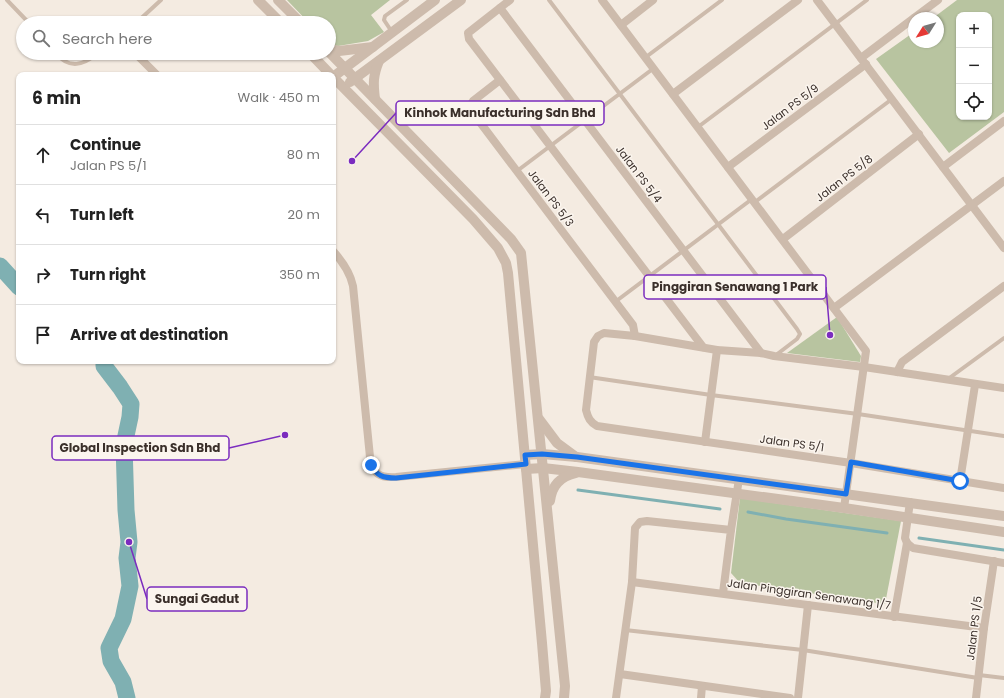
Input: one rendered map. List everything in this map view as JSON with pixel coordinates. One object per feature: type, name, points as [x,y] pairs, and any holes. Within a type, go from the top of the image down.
[{"type":"street","points":[[258,0],[273,16]]},
{"type":"street","points":[[278,0],[294,16]]},
{"type":"street","points":[[336,74],[435,0]]},
{"type":"street","points":[[343,88],[461,0]]},
{"type":"street","points":[[510,0],[468,33],[469,39],[703,347]]},
{"type":"street","points":[[602,0],[866,351],[844,508]]},
{"type":"street","points":[[621,24],[653,0]]},
{"type":"street","points":[[673,94],[798,0]]},
{"type":"street","points":[[817,0],[1004,248]]},
{"type":"street","name":"Jalan PS 5/9","points":[[922,12],[938,0]]},
{"type":"street","name":"Jalan PS 5/4","points":[[500,8],[761,353]]},
{"type":"street","name":"Jalan PS 5/9","points":[[728,167],[863,61],[908,23]]},
{"type":"street","points":[[336,51],[373,47]]},
{"type":"street","points":[[336,58],[511,239],[521,253],[565,686],[564,698]]},
{"type":"street","points":[[142,60],[154,72]]},
{"type":"street","points":[[317,60],[328,72]]},
{"type":"street","points":[[375,99],[373,84],[374,72],[379,61]]},
{"type":"street","points":[[336,80],[473,219],[498,248],[506,263],[526,462],[546,691],[545,698]]},
{"type":"street","name":"Jalan PS 5/3","points":[[500,80],[473,101],[470,106],[473,113],[614,302],[633,325],[635,336]]},
{"type":"street","points":[[943,167],[1004,121]]},
{"type":"street","name":"Jalan PS 5/8","points":[[783,239],[919,134]]},
{"type":"street","points":[[834,308],[1004,181]]},
{"type":"street","points":[[336,255],[346,267],[353,286],[371,465],[379,475],[385,478],[396,478],[526,462],[542,454],[577,457],[1004,516]]},
{"type":"street","points":[[897,372],[902,362],[1004,286]]},
{"type":"street","points":[[589,377],[594,342],[598,336],[604,333],[635,336],[717,350],[761,353],[774,356],[864,367],[975,385],[1004,388]]},
{"type":"street","points":[[705,442],[717,350]]},
{"type":"street","name":"Jalan PS 5/1","points":[[589,377],[586,410],[588,418],[597,426],[851,462],[1004,488]]},
{"type":"street","points":[[960,481],[975,385]]},
{"type":"street","points":[[537,418],[557,443],[577,457]]},
{"type":"street","points":[[526,462],[543,468],[844,508],[1004,532]]},
{"type":"street","points":[[548,514],[551,494],[554,486],[559,480],[578,472]]},
{"type":"street","points":[[723,593],[739,479]]},
{"type":"street","points":[[894,617],[907,543],[905,538],[910,502]]},
{"type":"street","points":[[616,698],[632,582],[635,528],[640,522],[647,521],[731,530]]},
{"type":"street","points":[[907,543],[913,548],[1004,563]]},
{"type":"street","name":"Jalan PS 1/5","points":[[976,698],[994,561]]},
{"type":"street","name":"Jalan Pinggiran Senawang 1/7","points":[[632,582],[984,628]]},
{"type":"street","points":[[798,698],[808,605]]},
{"type":"street","points":[[620,674],[790,698]]},
{"type":"street","points":[[701,698],[702,686]]},
{"type":"lane","points":[[7,0],[22,16]]},
{"type":"lane","points":[[144,16],[161,0]]},
{"type":"lane","points":[[392,32],[384,20],[385,16],[407,0]]},
{"type":"lane","points":[[549,0],[797,329],[800,334],[797,339],[774,356]]},
{"type":"lane","points":[[646,57],[722,0]]},
{"type":"lane","points":[[698,126],[867,0]]},
{"type":"lane","points":[[64,60],[71,64],[82,64],[89,60]]},
{"type":"lane","points":[[517,172],[654,68]]},
{"type":"lane","points":[[614,302],[718,224],[753,201],[892,99]]},
{"type":"lane","points":[[946,380],[1004,338]]},
{"type":"lane","points":[[589,377],[711,395],[858,414],[968,432],[1004,436]]},
{"type":"lane","points":[[625,630],[803,650],[979,677],[1004,678]]},
{"type":"green space","points":[[287,0],[390,0],[371,15],[384,32],[368,41],[336,46],[336,16],[302,16]]},
{"type":"green space","points":[[957,0],[1004,0],[1004,112],[949,153],[876,59],[908,36],[908,48],[944,48],[944,12],[941,12]]},
{"type":"green space","points":[[837,317],[861,356],[860,362],[787,353]]},
{"type":"green space","points":[[740,498],[901,521],[885,604],[740,583],[731,573]]},
{"type":"waterway","points":[[0,266],[16,284]]},
{"type":"waterway","points":[[104,364],[131,404],[130,417],[124,445],[126,510],[129,542],[127,558],[130,586],[123,619],[109,648],[111,661],[123,682],[127,698]]},
{"type":"waterway","points":[[578,490],[720,509]]},
{"type":"waterway","points":[[748,512],[786,519],[887,533]]},
{"type":"waterway","points":[[919,538],[1004,550]]},
{"type":"place","name":"Kinhok Manufacturing Sdn Bhd","points":[[352,161]]},
{"type":"place","name":"Pinggiran Senawang 1 Park","points":[[830,335]]},
{"type":"place","name":"Global Inspection Sdn Bhd","points":[[285,435]]},
{"type":"place","name":"Sungai Gadut","points":[[129,542]]},
{"type":"route","points":[[371,465],[379,475],[385,478],[396,478],[526,464],[525,455],[542,454],[577,457],[846,494],[851,462],[960,481]]}]
